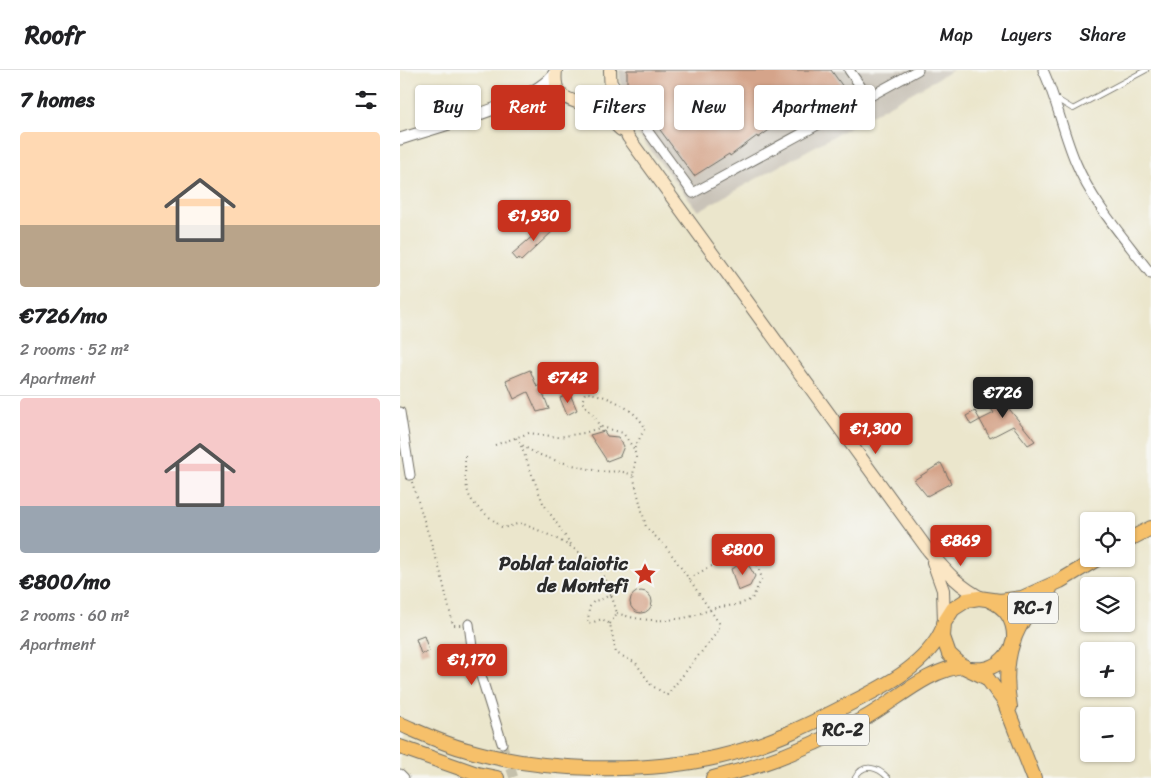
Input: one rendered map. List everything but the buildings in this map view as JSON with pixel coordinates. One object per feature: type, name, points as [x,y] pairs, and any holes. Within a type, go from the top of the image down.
[{"type":"main road","points":[[556,70],[556,85]]},
{"type":"main road","points":[[610,75],[614,106],[628,138]]},
{"type":"main road","points":[[565,98],[575,102]]},
{"type":"main road","points":[[619,130],[628,138],[928,550],[957,582],[968,591],[999,605],[1007,613],[1014,629],[1006,667],[1012,717]]},
{"type":"main road","points":[[1135,536],[1151,528]]},
{"type":"main road","points":[[928,550],[943,590],[943,637],[949,654],[967,668],[987,678],[994,686],[1012,717],[1034,778]]},
{"type":"main road","name":"RC-1","points":[[987,599],[1000,601],[1022,598],[1060,581],[1084,567]]},
{"type":"main road","name":"RC-1","points":[[1012,645],[1023,621],[1040,599],[1060,581]]},
{"type":"main road","points":[[944,626],[953,609],[962,602],[973,598],[987,599]]},
{"type":"main road","name":"RC-2","points":[[400,724],[467,750],[532,763],[610,769],[718,757],[807,726],[870,693],[924,656],[936,643],[944,626]]},
{"type":"main road","points":[[967,668],[982,669],[994,666],[1004,659],[1012,645]]},
{"type":"main road","name":"RC-2","points":[[713,778],[752,768],[809,747],[865,718],[941,671],[967,668]]},
{"type":"main road","points":[[400,747],[477,774],[497,778]]},
{"type":"street","points":[[543,85],[553,76],[556,70]]},
{"type":"street","points":[[849,70],[860,85]]},
{"type":"street","points":[[875,93],[918,70]]},
{"type":"street","points":[[1043,70],[1076,163],[1088,187],[1151,274]]},
{"type":"street","points":[[610,75],[693,193],[808,130]]},
{"type":"street","points":[[400,140],[491,109]]},
{"type":"street","points":[[400,412],[410,475]]},
{"type":"street","points":[[469,624],[472,647],[502,743]]},
{"type":"street","points":[[400,774],[404,778]]},
{"type":"lane","points":[[1054,98],[1073,109],[1146,70]]},
{"type":"lane","points":[[854,778],[861,770],[872,767],[881,770],[888,778]]},
{"type":"path","points":[[600,428],[595,417],[582,402],[585,393],[593,393],[629,408],[641,420],[645,428],[634,449]]},
{"type":"path","points":[[465,456],[465,488],[473,504],[502,528],[521,522],[554,536],[574,549],[604,577],[609,585],[617,613],[610,624],[616,653],[636,664],[651,685],[667,695],[719,630],[719,623],[667,548],[646,527],[633,475],[636,457],[634,449],[623,434],[600,428],[558,437],[529,433],[495,445]]},
{"type":"path","points":[[516,438],[525,451],[543,503],[574,549]]},
{"type":"path","points":[[520,444],[571,464],[602,471],[618,470],[633,475]]},
{"type":"path","points":[[410,475],[420,512],[441,574],[453,625],[469,624]]},
{"type":"path","points":[[617,613],[636,618],[662,620],[682,618],[710,610],[734,607],[752,599],[762,578],[755,560],[748,553],[733,557],[696,573],[689,580]]},
{"type":"path","points":[[610,624],[602,619],[588,624],[588,615],[594,601],[603,599],[611,594]]},
{"type":"shaded area","points":[[619,70],[953,70],[875,113],[875,85],[754,85],[754,130],[844,130],[698,211],[635,130],[664,130],[664,85],[621,85]]},
{"type":"tunnel","points":[[502,743],[514,778]]},
{"type":"place","name":"Poblat talaiotic de Montefi","points":[[645,574]]}]
